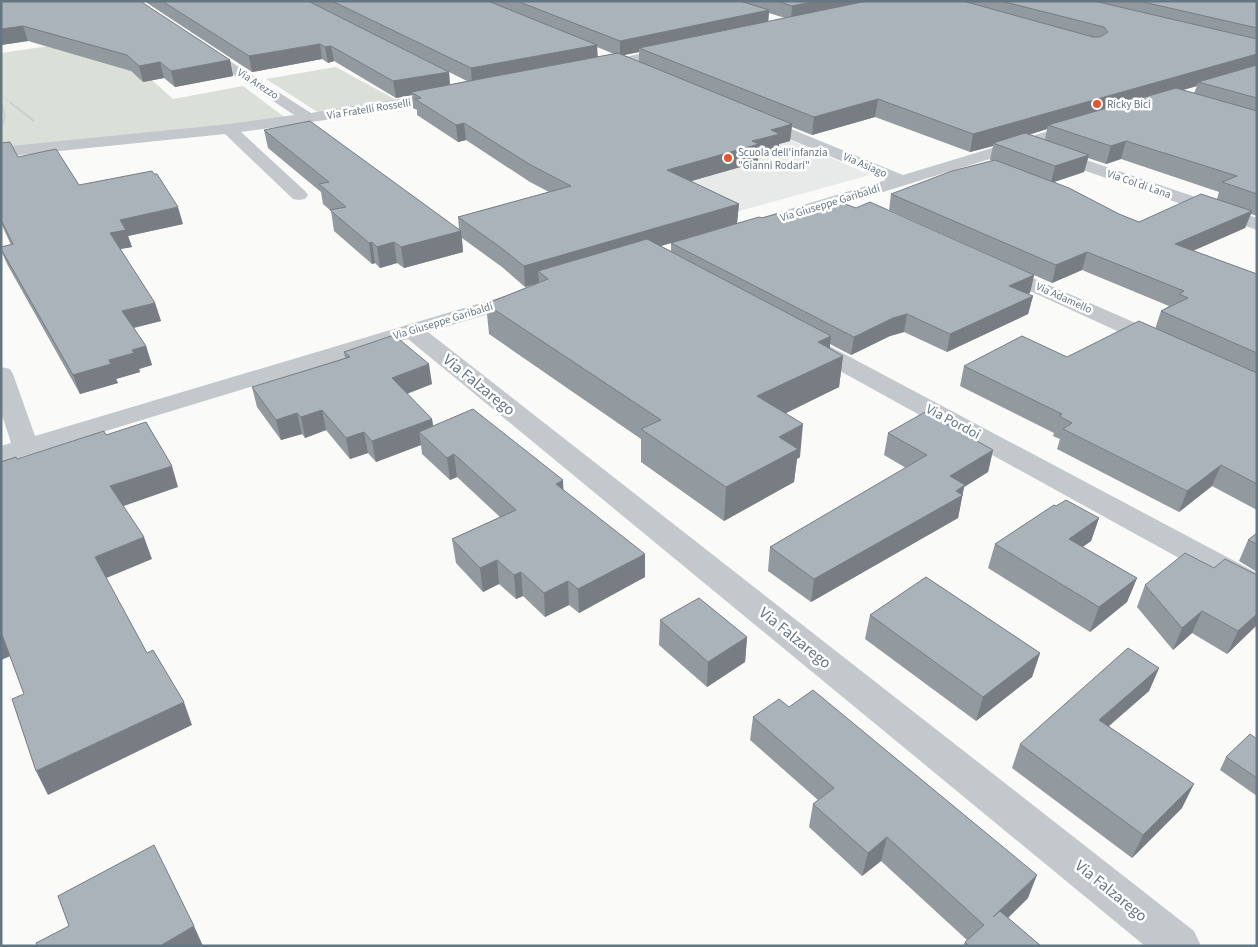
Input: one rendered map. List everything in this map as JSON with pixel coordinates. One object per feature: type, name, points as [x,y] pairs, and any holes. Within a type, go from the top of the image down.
[{"type":"street","name":"Via Arezzo","points":[[189,39],[309,118]]},
{"type":"street","points":[[582,70],[686,48]]},
{"type":"street","points":[[594,52],[643,73]]},
{"type":"street","name":"Via Fratelli Rosselli","points":[[1,152],[228,129],[462,93]]},
{"type":"street","name":"Via Asiago","points":[[744,115],[903,181]]},
{"type":"street","name":"Via Giuseppe Garibaldi","points":[[740,230],[1096,121]]},
{"type":"street","points":[[228,129],[299,195]]},
{"type":"street","name":"Via Col di Lana","points":[[1021,143],[1257,224]]},
{"type":"street","points":[[844,199],[871,211]]},
{"type":"street","name":"Via Adamello","points":[[979,260],[1176,349]]},
{"type":"street","name":"Via Giuseppe Garibaldi","points":[[1,454],[534,292]]},
{"type":"street","name":"Via Falzarego","points":[[411,330],[1179,946]]},
{"type":"street","name":"Via Pordoi","points":[[787,333],[1257,587]]},
{"type":"street","points":[[1,374],[26,447]]},
{"type":"path","points":[[1,104],[5,116],[1,126]]},
{"type":"shaded area","points":[[105,38],[173,99],[243,86],[287,119],[1,149],[1,53]]},
{"type":"shaded area","points":[[336,67],[398,101],[319,113],[266,79]]},
{"type":"shaded area","name":"Scuola dell'infanzia \"Gianni Rodari\"","points":[[718,108],[870,175],[732,213],[590,142]]},
{"type":"building","points":[[1,1],[140,1],[230,60],[171,71],[160,62],[139,66],[127,55],[23,26],[1,29]]},
{"type":"building","points":[[162,1],[308,1],[449,72],[393,81],[331,46],[325,47],[320,44],[249,56]]},
{"type":"building","points":[[332,1],[488,1],[597,45],[471,68]]},
{"type":"building","points":[[517,1],[740,1],[769,10],[620,41]]},
{"type":"building","points":[[777,1],[815,1],[792,6]]},
{"type":"building","points":[[867,1],[963,1],[1093,37],[1100,37],[1108,32],[1104,27],[1001,1],[1094,1],[1257,39],[1257,54],[973,134],[878,99],[814,117],[639,48]]},
{"type":"building","points":[[1139,1],[1257,1],[1257,28]]},
{"type":"building","points":[[618,53],[792,124],[771,130],[780,134],[752,141],[759,144],[667,170],[739,204],[524,266],[458,217],[571,186],[529,164],[464,123],[456,125],[415,99],[421,98],[411,92]]},
{"type":"building","points":[[1257,65],[1257,98],[1198,82]]},
{"type":"building","points":[[1176,88],[1257,111],[1257,194],[1222,182],[1237,176],[1126,141],[1111,146],[1048,125]]},
{"type":"building","points":[[310,121],[461,231],[401,247],[394,242],[377,247],[372,242],[369,243],[330,210],[346,207],[319,184],[329,182],[264,130]]},
{"type":"building","points":[[1025,133],[1089,155],[1055,166],[993,143]]},
{"type":"building","points":[[10,142],[18,157],[56,149],[79,185],[152,171],[154,174],[157,174],[178,207],[120,220],[126,230],[110,233],[155,303],[122,311],[146,346],[132,350],[134,353],[109,360],[111,364],[73,375],[1,249],[1,247],[13,244],[1,220],[1,143]]},
{"type":"building","points":[[995,160],[1069,188],[1119,214],[1139,222],[1201,194],[1252,211],[1175,244],[1257,274],[1257,353],[1161,311],[1188,298],[1179,294],[1184,291],[1087,252],[1056,265],[891,194],[952,171]]},
{"type":"building","points":[[870,202],[1034,275],[1009,286],[1033,296],[950,334],[907,314],[893,318],[854,337],[671,243],[759,217],[762,218],[783,212],[791,216],[822,206],[826,208],[842,203],[856,208]]},
{"type":"building","points":[[647,239],[831,336],[818,342],[843,356],[757,396],[803,424],[779,437],[798,449],[726,487],[641,429],[661,420],[486,304],[548,279],[538,271]]},
{"type":"building","points":[[1139,321],[1257,373],[1257,484],[1221,465],[1187,491],[1063,429],[1072,423],[1059,416],[1062,414],[964,366],[1022,336],[1067,357]]},
{"type":"building","points":[[394,335],[429,364],[392,378],[432,419],[372,441],[364,432],[346,438],[322,410],[301,417],[297,413],[276,420],[252,387],[350,357],[344,352]]},
{"type":"building","points":[[473,409],[563,480],[556,484],[645,554],[578,589],[568,581],[544,593],[521,572],[514,575],[497,560],[480,568],[452,539],[516,510],[454,454],[447,458],[419,432]]},
{"type":"building","points":[[925,412],[993,450],[950,476],[965,485],[956,491],[963,495],[814,579],[770,547],[927,455],[888,433]]},
{"type":"building","points":[[146,422],[172,466],[110,486],[144,537],[95,557],[147,653],[153,650],[184,702],[36,771],[12,699],[24,694],[1,632],[1,462],[16,457],[17,459],[104,431],[106,435]]},
{"type":"building","points":[[1066,500],[1099,518],[1069,539],[1137,578],[1099,607],[995,544],[1054,505],[1056,506]]},
{"type":"building","points":[[1257,533],[1257,544],[1248,540]]},
{"type":"building","points":[[1185,553],[1214,568],[1225,559],[1257,575],[1257,614],[1238,631],[1202,611],[1182,628],[1145,585]]},
{"type":"building","points":[[926,577],[1040,653],[983,697],[870,615]]},
{"type":"building","points":[[699,598],[747,637],[708,662],[660,620]]},
{"type":"building","points":[[1128,648],[1159,668],[1099,720],[1194,784],[1143,835],[1020,744]]},
{"type":"building","points":[[813,690],[1037,875],[993,917],[1000,911],[1041,946],[969,946],[965,942],[984,925],[887,837],[868,853],[813,804],[834,788],[753,717],[779,699],[789,707]]},
{"type":"building","points":[[1250,734],[1257,739],[1257,778],[1226,757]]},
{"type":"building","points":[[154,845],[194,926],[160,946],[37,946],[36,943],[69,926],[58,896]]},
{"type":"place","name":"Ricky Bici","points":[[1097,104]]},
{"type":"place","name":"Scuola dell'infanzia \"Gianni Rodari\"","points":[[728,158]]}]
